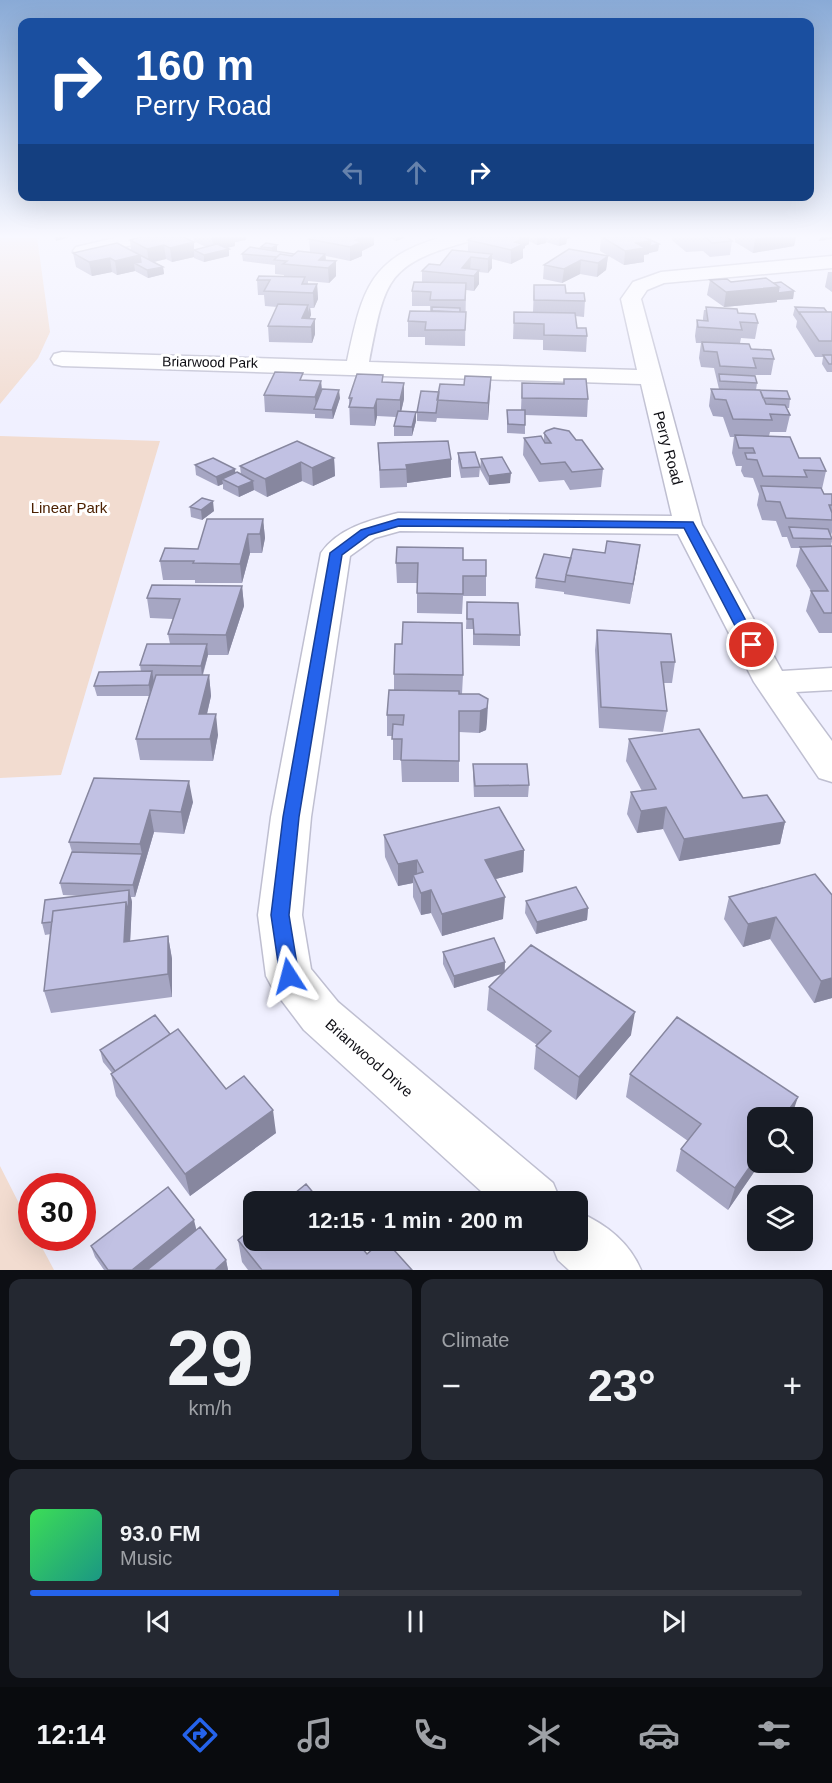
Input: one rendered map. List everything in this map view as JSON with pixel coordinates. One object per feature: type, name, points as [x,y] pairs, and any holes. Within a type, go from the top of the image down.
[{"type":"street","points":[[357,366],[363,336],[378,296]]},
{"type":"street","name":"Perry Road","points":[[634,296],[632,299],[650,377],[688,525],[771,682],[832,769]]},
{"type":"street","name":"Briarwood Park","points":[[62,358],[650,377]]},
{"type":"street","name":"Brianwood Drive","points":[[521,1191],[321,1016],[289,976],[280,915],[282,893],[293,805],[336,553],[365,532],[398,522],[688,525]]},
{"type":"street","points":[[771,682],[832,679]]},
{"type":"street","points":[[588,1249],[612,1270]]},
{"type":"green space","points":[[0,296],[45,296],[50,332],[38,358],[0,404]]},
{"type":"green space","name":"Linear Park","points":[[0,436],[160,441],[61,775],[0,778]]},
{"type":"green space","points":[[0,1166],[18,1201],[18,1251],[44,1251],[54,1270],[0,1270]]},
{"type":"building","points":[[430,296],[465,296],[465,300],[430,300]]},
{"type":"building","points":[[534,296],[584,296],[585,301],[534,300]]},
{"type":"building","points":[[278,304],[308,305],[302,318],[315,319],[311,327],[268,326]]},
{"type":"building","points":[[432,307],[460,308],[460,312],[432,311]]},
{"type":"building","points":[[706,307],[737,309],[738,313],[755,314],[758,323],[740,322],[742,330],[698,327],[697,320],[708,321]]},
{"type":"building","points":[[795,307],[824,308],[827,312],[799,313]]},
{"type":"building","points":[[410,311],[466,312],[465,330],[425,330],[426,322],[408,321]]},
{"type":"building","points":[[514,312],[575,313],[577,328],[586,328],[587,336],[544,335],[544,324],[514,323]]},
{"type":"building","points":[[799,312],[832,312],[832,341],[819,341]]},
{"type":"building","points":[[702,342],[749,344],[751,349],[771,350],[774,359],[753,358],[756,368],[720,366],[717,352],[704,351]]},
{"type":"building","points":[[823,355],[832,355],[832,364],[829,364]]},
{"type":"building","points":[[275,372],[303,373],[300,380],[321,381],[315,397],[264,395]]},
{"type":"building","points":[[357,374],[383,375],[382,382],[404,383],[400,400],[377,399],[374,408],[349,407],[352,398],[349,398]]},
{"type":"building","points":[[719,374],[755,376],[757,383],[720,381]]},
{"type":"building","points":[[465,376],[491,377],[488,403],[437,400],[440,384],[464,385]]},
{"type":"building","points":[[564,379],[586,379],[588,399],[522,398],[522,383],[564,384]]},
{"type":"building","points":[[322,389],[339,390],[332,410],[314,409]]},
{"type":"building","points":[[711,389],[760,390],[766,404],[785,405],[790,415],[770,414],[772,420],[733,419],[726,400],[715,399]]},
{"type":"building","points":[[760,390],[787,391],[790,399],[763,398]]},
{"type":"building","points":[[421,391],[439,392],[436,413],[417,412]]},
{"type":"building","points":[[507,410],[525,410],[525,425],[508,424]]},
{"type":"building","points":[[398,411],[416,412],[412,427],[394,426]]},
{"type":"building","points":[[554,428],[569,431],[576,440],[582,440],[603,469],[572,472],[565,462],[541,464],[524,438],[541,436],[545,443],[551,443],[544,433]]},
{"type":"building","points":[[735,435],[790,437],[799,458],[820,458],[826,471],[804,470],[807,477],[763,476],[757,460],[747,459],[745,453],[755,453],[753,448],[739,448]]},
{"type":"building","points":[[297,441],[334,458],[312,468],[301,462],[265,479],[240,466]]},
{"type":"building","points":[[448,441],[451,459],[406,465],[407,469],[380,470],[378,443]]},
{"type":"building","points":[[475,452],[480,467],[462,468],[458,453]]},
{"type":"building","points":[[502,457],[511,473],[489,476],[481,459]]},
{"type":"building","points":[[213,458],[235,469],[216,477],[195,465]]},
{"type":"building","points":[[237,472],[253,481],[238,487],[222,479]]},
{"type":"building","points":[[761,486],[821,488],[824,494],[832,494],[832,505],[829,505],[832,520],[786,518],[780,502],[766,501]]},
{"type":"building","points":[[202,498],[213,501],[201,510],[190,507]]},
{"type":"building","points":[[207,519],[263,519],[260,534],[248,534],[240,564],[160,561],[165,548],[198,549]]},
{"type":"building","points":[[789,527],[828,529],[832,539],[793,538]]},
{"type":"building","points":[[607,541],[640,545],[633,584],[566,575],[573,549],[605,553]]},
{"type":"building","points":[[832,546],[832,613],[824,613],[811,591],[828,591],[800,547]]},
{"type":"building","points":[[397,547],[463,548],[463,560],[486,560],[486,576],[463,576],[463,594],[417,593],[418,563],[396,563]]},
{"type":"building","points":[[544,554],[571,558],[565,582],[536,578]]},
{"type":"building","points":[[152,585],[242,586],[226,635],[168,634],[180,599],[147,598]]},
{"type":"building","points":[[467,602],[518,603],[520,635],[474,634],[473,619],[467,619]]},
{"type":"building","points":[[403,622],[462,623],[463,675],[394,674],[395,644],[402,644]]},
{"type":"building","points":[[597,630],[671,634],[675,662],[661,662],[667,711],[601,707]]},
{"type":"building","points":[[147,644],[207,644],[201,666],[140,665]]},
{"type":"building","points":[[152,671],[149,685],[94,686],[99,672]]},
{"type":"building","points":[[156,675],[209,675],[199,714],[216,714],[210,739],[136,739]]},
{"type":"building","points":[[389,690],[459,691],[459,694],[479,694],[488,699],[487,708],[480,711],[459,711],[459,761],[401,760],[402,739],[392,739],[393,724],[403,725],[404,715],[387,715]]},
{"type":"building","points":[[699,729],[743,798],[767,795],[785,822],[684,839],[666,807],[641,811],[631,792],[656,789],[629,739]]},
{"type":"building","points":[[473,764],[527,764],[529,785],[475,786]]},
{"type":"building","points":[[94,778],[189,781],[181,812],[150,810],[140,844],[69,842]]},
{"type":"building","points":[[499,807],[524,850],[485,860],[505,897],[442,914],[431,890],[421,893],[413,875],[423,872],[417,860],[398,864],[384,835]]},
{"type":"building","points":[[72,852],[142,854],[133,885],[60,883]]},
{"type":"building","points":[[815,874],[832,895],[832,978],[821,981],[776,917],[748,924],[729,897]]},
{"type":"building","points":[[576,887],[588,908],[537,922],[526,901]]},
{"type":"building","points":[[129,890],[128,913],[126,902],[53,911],[52,922],[42,923],[45,900]]},
{"type":"building","points":[[126,902],[124,942],[168,936],[168,974],[44,991],[53,911]]},
{"type":"building","points":[[494,938],[505,962],[454,976],[443,952]]},
{"type":"building","points":[[531,945],[635,1012],[579,1077],[536,1046],[551,1031],[489,987]]},
{"type":"building","points":[[155,1015],[170,1034],[115,1071],[100,1050]]},
{"type":"building","points":[[677,1017],[798,1097],[791,1107],[747,1107],[747,1171],[735,1188],[681,1149],[701,1124],[630,1074]]},
{"type":"building","points":[[178,1029],[226,1089],[244,1076],[273,1110],[185,1174],[111,1074]]},
{"type":"building","points":[[306,1184],[312,1191],[297,1191]]},
{"type":"building","points":[[168,1187],[194,1220],[132,1270],[108,1270],[95,1251],[96,1242]]},
{"type":"building","points":[[200,1227],[226,1260],[215,1270],[147,1270]]},
{"type":"building","points":[[243,1236],[243,1246],[238,1240]]},
{"type":"building","points":[[247,1251],[364,1251],[367,1254],[370,1251],[395,1251],[412,1270],[262,1270]]},
{"type":"route","points":[[289,976],[280,915],[291,817],[315,664],[336,553],[365,532],[398,522],[688,525],[752,645]]}]
